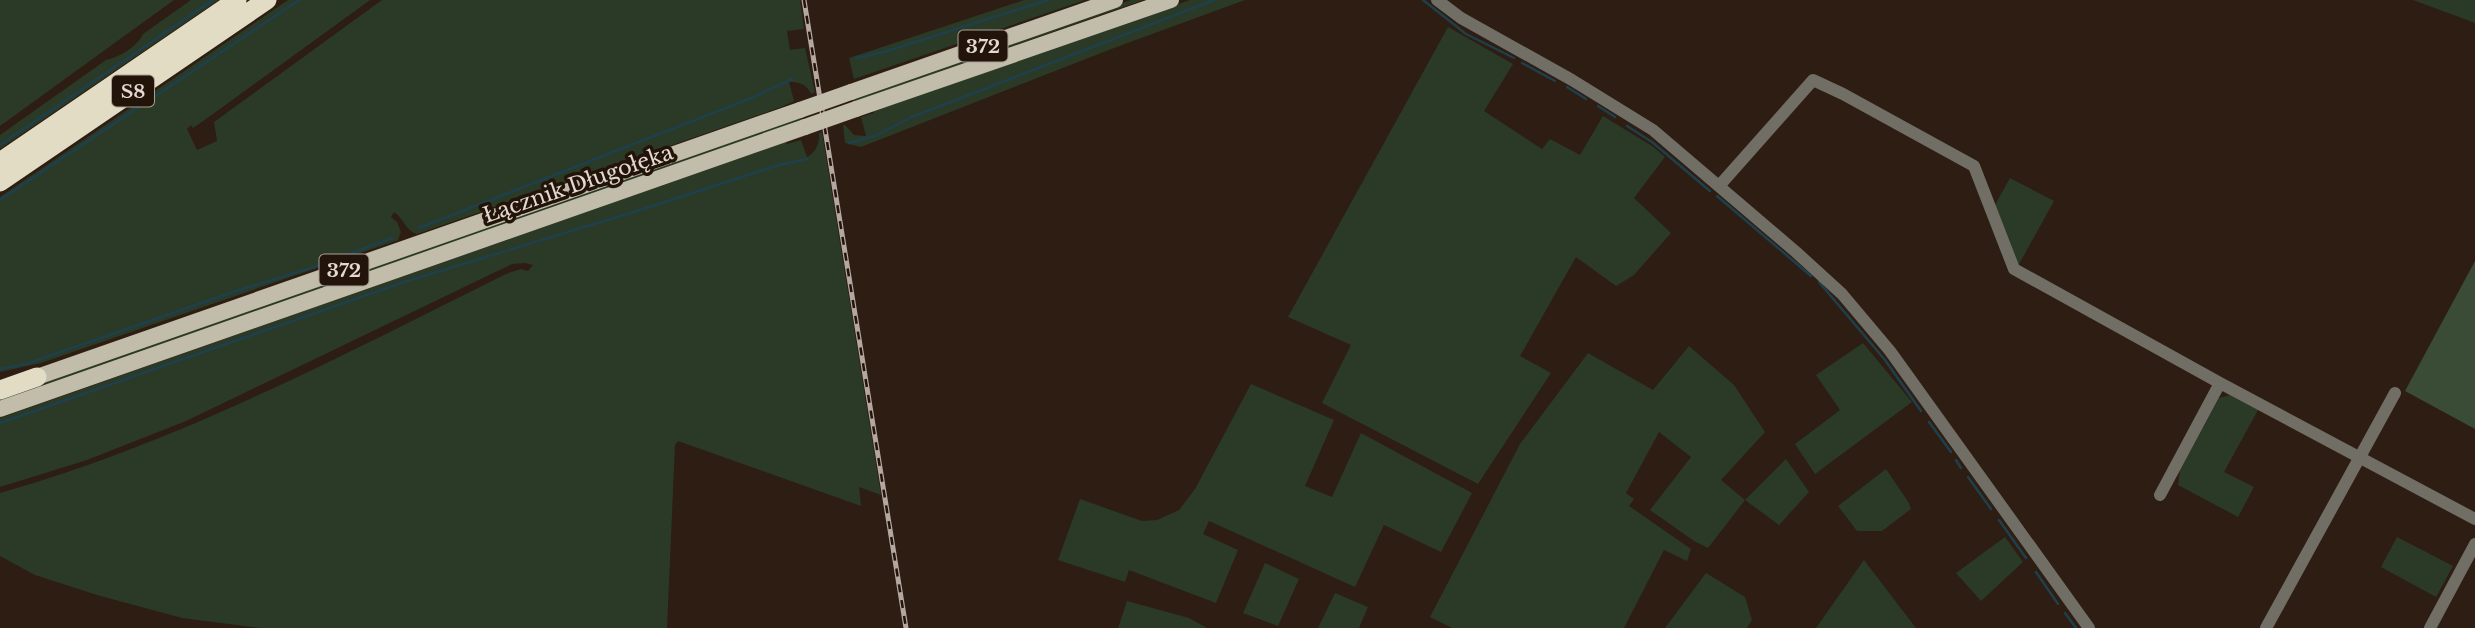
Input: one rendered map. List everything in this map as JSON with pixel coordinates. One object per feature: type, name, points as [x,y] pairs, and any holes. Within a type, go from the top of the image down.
[{"type":"highway","name":"S8","points":[[0,162],[237,0]]},
{"type":"highway","name":"S8","points":[[0,182],[267,0]]},
{"type":"highway","points":[[0,381],[37,377]]},
{"type":"highway","points":[[0,390],[37,377]]},
{"type":"main road","name":"Łącznik Długołęka","points":[[37,377],[1115,0]]},
{"type":"main road","name":"Łącznik Długołęka","points":[[0,409],[1171,0]]},
{"type":"street","points":[[1437,0],[1461,18],[1572,80],[1653,130],[1796,251],[1842,294],[1890,351],[2089,628]]},
{"type":"street","points":[[1719,186],[1813,80],[1974,166],[2014,269],[2475,519]]},
{"type":"street","points":[[2160,495],[2220,383]]},
{"type":"street","points":[[2266,628],[2395,393]]},
{"type":"street","points":[[2430,628],[2475,544]]},
{"type":"green space","points":[[0,0],[174,0],[0,126]]},
{"type":"green space","points":[[191,0],[219,0],[0,149],[0,135],[106,60],[127,51],[143,34]]},
{"type":"green space","points":[[288,0],[370,0],[193,128],[191,125],[187,129],[197,150],[217,141],[214,122],[382,0],[800,0],[804,29],[787,31],[790,50],[805,48],[815,92],[811,94],[802,84],[789,82],[794,101],[781,107],[417,234],[410,231],[394,212],[391,217],[397,222],[401,232],[398,240],[41,363],[0,372],[0,197]]},
{"type":"green space","points":[[1024,0],[1085,0],[854,79],[849,58]]},
{"type":"green space","points":[[1131,0],[1143,0],[854,102],[853,98]]},
{"type":"green space","points":[[1190,0],[1245,0],[861,147],[845,143],[843,125],[854,135],[866,136],[861,117],[874,111]]},
{"type":"green space","points":[[2413,0],[2475,0],[2475,23]]},
{"type":"green space","points":[[1448,27],[1513,64],[1484,111],[1542,149],[1550,139],[1580,155],[1603,116],[1665,157],[1634,198],[1671,233],[1634,275],[1616,286],[1576,257],[1520,356],[1551,373],[1478,484],[1322,403],[1351,345],[1288,317]]},
{"type":"green space","points":[[801,115],[803,122],[0,403],[0,396]]},
{"type":"green space","points":[[822,132],[881,495],[859,487],[861,506],[678,441],[675,445],[667,628],[260,628],[182,618],[97,595],[35,575],[0,556],[0,493],[131,449],[258,396],[506,274],[521,269],[528,271],[533,265],[512,264],[186,421],[87,460],[0,487],[0,418],[786,142],[787,144],[801,140],[807,157],[815,150],[819,133]]},
{"type":"green space","points":[[2010,178],[2054,201],[2018,266],[1995,205]]},
{"type":"green space","points":[[2475,261],[2475,429],[2405,391]]},
{"type":"green space","points":[[1863,343],[1912,402],[1815,474],[1795,444],[1840,410],[1816,375]]},
{"type":"green space","points":[[1689,346],[1734,385],[1765,432],[1721,480],[1745,500],[1708,548],[1650,510],[1691,457],[1659,432],[1626,493],[1634,499],[1629,506],[1691,549],[1687,561],[1664,550],[1624,628],[1452,628],[1430,617],[1520,444],[1588,353],[1653,390]]},
{"type":"green space","points":[[1251,384],[1334,420],[1305,486],[1332,497],[1361,433],[1472,493],[1441,552],[1384,525],[1355,587],[1209,521],[1203,534],[1238,550],[1216,603],[1129,570],[1125,582],[1058,560],[1080,499],[1142,521],[1157,520],[1179,510],[1195,489]]},
{"type":"green space","points":[[2230,395],[2258,410],[2224,472],[2254,487],[2238,517],[2178,485],[2180,470],[2219,398]]},
{"type":"green space","points":[[1786,459],[1809,492],[1779,525],[1745,500]]},
{"type":"green space","points":[[1886,469],[1911,509],[1882,531],[1857,531],[1838,506]]},
{"type":"green space","points":[[2005,537],[2023,562],[1981,601],[1956,573]]},
{"type":"green space","points":[[2397,537],[2453,566],[2436,597],[2381,567]]},
{"type":"green space","points":[[1864,560],[1916,628],[1816,628]]},
{"type":"green space","points":[[1265,563],[1299,579],[1278,626],[1243,613]]},
{"type":"green space","points":[[1706,573],[1745,597],[1752,620],[1747,628],[1665,628]]},
{"type":"green space","points":[[1335,593],[1368,607],[1359,628],[1318,628]]},
{"type":"green space","points":[[1127,601],[1189,618],[1207,628],[1118,628]]},
{"type":"waterway","points":[[0,145],[213,0]]},
{"type":"waterway","points":[[0,200],[299,0]]},
{"type":"waterway","points":[[856,58],[884,52],[1048,0]]},
{"type":"waterway","points":[[849,143],[875,136],[912,117],[1214,0]]},
{"type":"waterway","points":[[1423,0],[1466,34],[1514,58]]},
{"type":"waterway","points":[[1522,63],[1555,81]]},
{"type":"waterway","points":[[419,228],[754,97],[792,79]]},
{"type":"waterway","points":[[1567,87],[1586,99]]},
{"type":"waterway","points":[[1598,106],[1615,117]]},
{"type":"waterway","points":[[1627,126],[1652,142],[1710,191]]},
{"type":"waterway","points":[[0,423],[404,282],[779,165],[807,159]]},
{"type":"waterway","points":[[1717,196],[1811,276]]},
{"type":"waterway","points":[[0,369],[26,364],[392,238]]},
{"type":"waterway","points":[[1819,282],[1885,360],[1921,411]]},
{"type":"waterway","points":[[1929,422],[1951,452]]},
{"type":"waterway","points":[[1956,460],[1961,468]]},
{"type":"waterway","points":[[1968,477],[1991,509]]},
{"type":"waterway","points":[[1999,520],[2026,558]]},
{"type":"waterway","points":[[2036,572],[2058,604]]},
{"type":"waterway","points":[[2065,613],[2076,628]]},
{"type":"railway","points":[[804,0],[906,628]]}]
